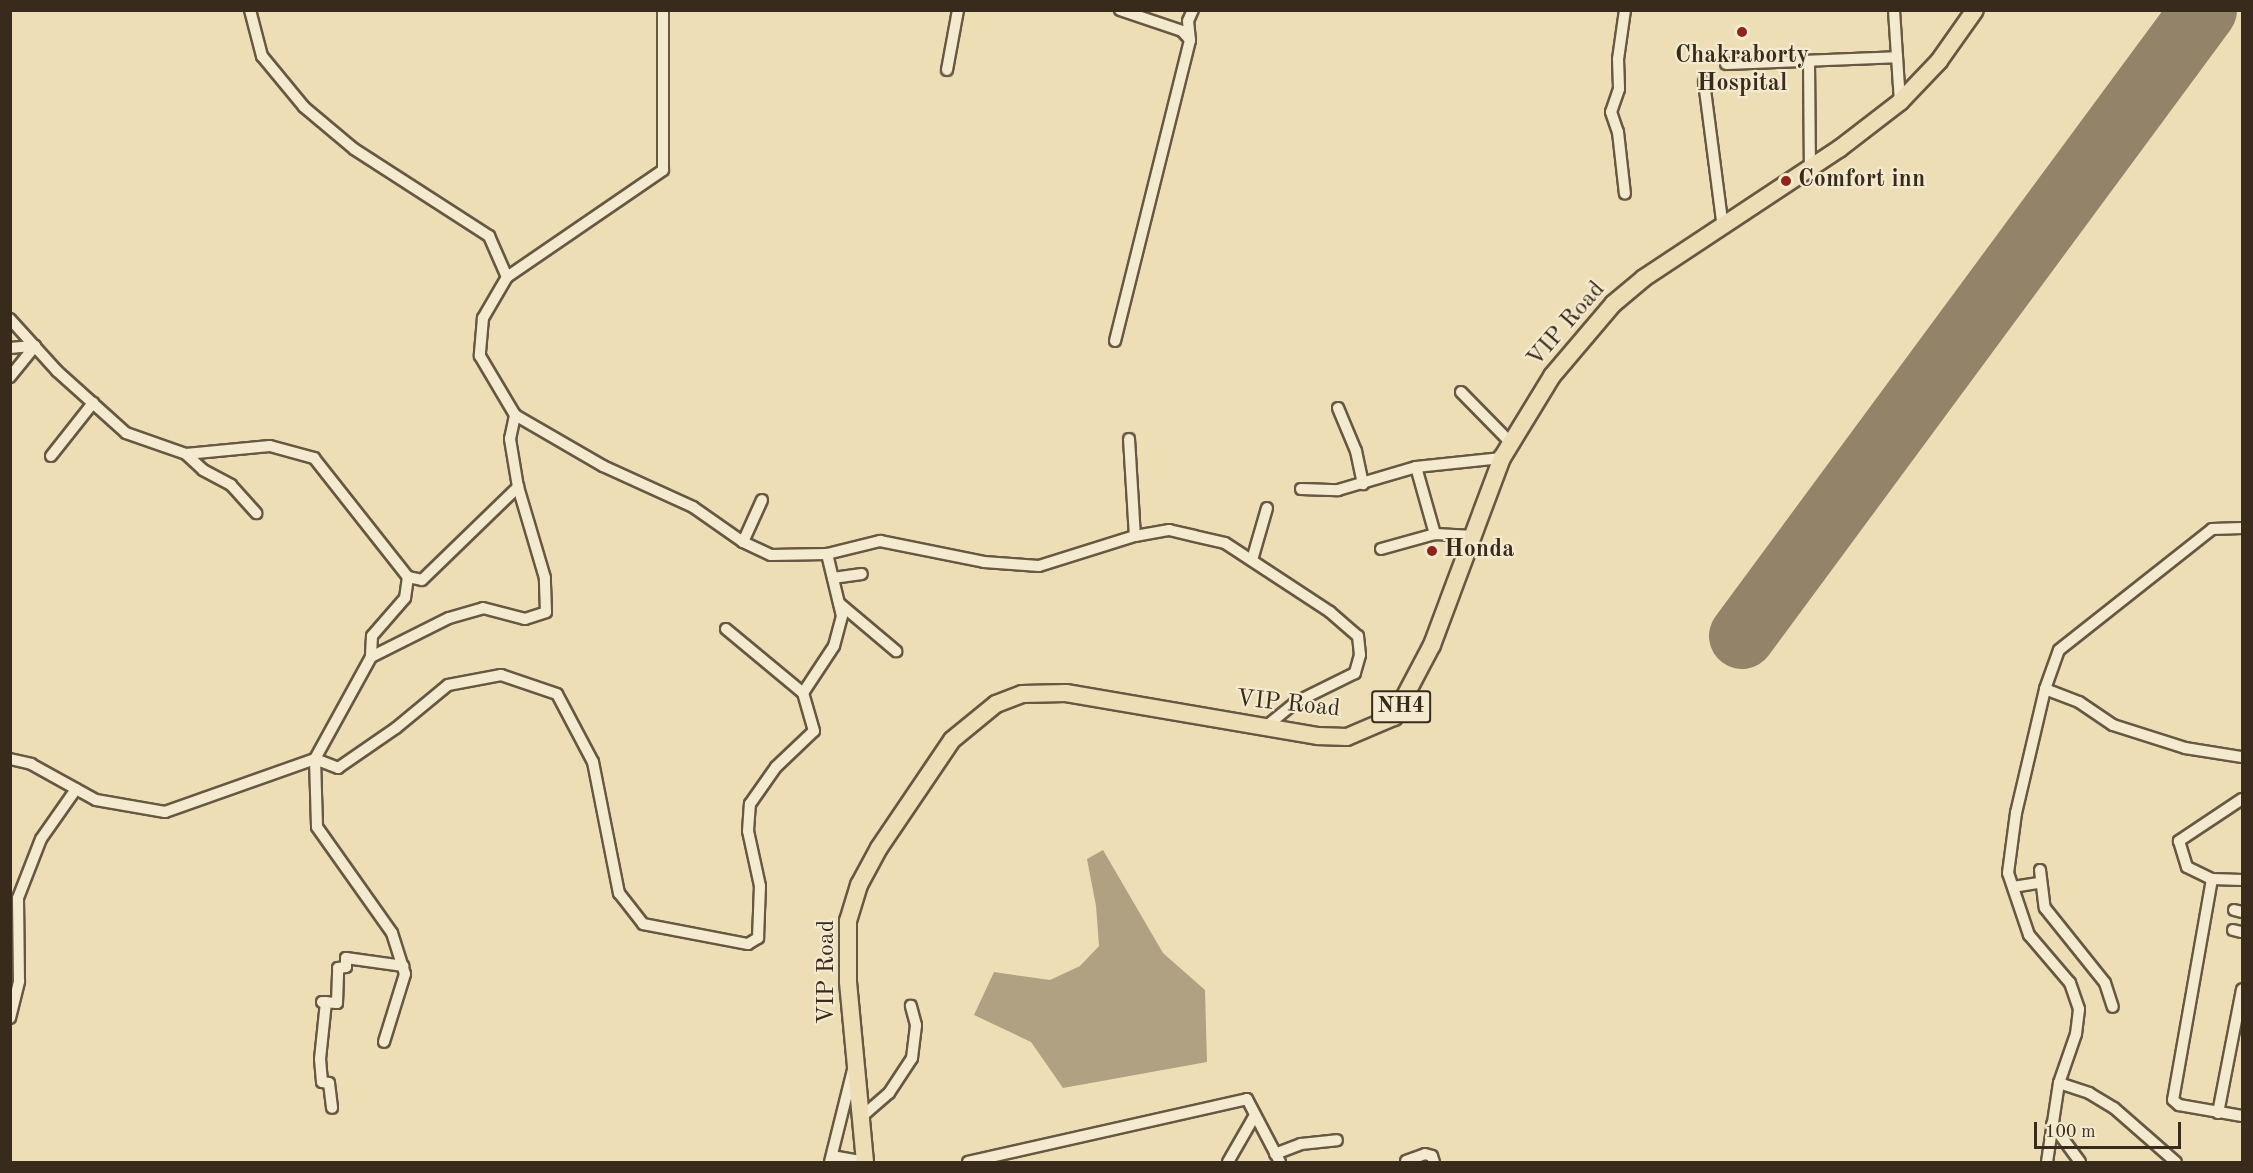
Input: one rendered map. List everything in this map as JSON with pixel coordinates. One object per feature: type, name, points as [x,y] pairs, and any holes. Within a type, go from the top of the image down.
[{"type":"highway","name":"VIP Road","points":[[865,1162],[855,1062],[849,921],[859,885],[912,795],[952,740],[996,704],[1022,694],[1066,693],[1263,730],[1347,737],[1394,717],[1432,645],[1502,458],[1552,376],[1614,304],[1644,278],[1810,169],[1900,102],[1939,61],[1975,10]]},
{"type":"street","points":[[250,10],[262,56],[304,107],[354,150],[489,236],[507,277]]},
{"type":"street","points":[[663,10],[663,170],[507,277],[483,318],[480,356],[515,416],[603,466],[693,507],[743,542],[771,555],[827,554],[879,541],[984,561],[1039,566],[1135,536],[1169,530],[1225,543],[1330,612],[1358,636],[1360,656],[1355,673],[1296,702],[1263,730]]},
{"type":"street","points":[[946,70],[958,10]]},
{"type":"street","points":[[1120,10],[1182,31],[1190,40]]},
{"type":"street","points":[[1115,341],[1190,40],[1188,21],[1192,10]]},
{"type":"street","points":[[1625,10],[1618,59],[1619,89],[1611,112],[1618,132],[1626,194]]},
{"type":"street","points":[[1894,10],[1900,102]]},
{"type":"street","points":[[1726,64],[1897,57]]},
{"type":"street","points":[[1809,61],[1810,169]]},
{"type":"street","points":[[1704,82],[1723,228]]},
{"type":"street","points":[[10,319],[126,433],[186,454],[203,470],[231,485],[256,513]]},
{"type":"street","points":[[10,348],[35,346]]},
{"type":"street","points":[[10,377],[35,346]]},
{"type":"street","points":[[1461,392],[1510,442]]},
{"type":"street","points":[[51,456],[93,403]]},
{"type":"street","points":[[1338,408],[1356,451],[1363,484]]},
{"type":"street","points":[[371,657],[449,618],[483,608],[525,619],[546,612],[545,578],[518,487],[510,439],[515,416]]},
{"type":"street","points":[[1129,439],[1135,536]]},
{"type":"street","points":[[186,454],[270,446],[314,458],[408,577],[422,580],[518,487]]},
{"type":"street","points":[[1301,489],[1338,490],[1416,467],[1502,458]]},
{"type":"street","points":[[1416,467],[1435,534]]},
{"type":"street","points":[[743,542],[762,500]]},
{"type":"street","points":[[1252,560],[1267,508]]},
{"type":"street","points":[[2047,1162],[2059,1083],[2076,1034],[2079,1009],[2070,983],[2029,935],[2008,873],[2016,813],[2045,689],[2059,650],[2212,529],[2242,528]]},
{"type":"street","points":[[1381,549],[1435,534],[1474,536]]},
{"type":"street","points":[[803,693],[834,646],[842,616],[827,554]]},
{"type":"street","points":[[833,578],[862,574]]},
{"type":"street","points":[[384,1042],[405,974],[392,933],[316,827],[315,759],[371,657],[372,636],[405,598],[408,577]]},
{"type":"street","points":[[838,602],[896,651]]},
{"type":"street","points":[[10,759],[31,764],[96,800],[165,812],[315,759],[338,768],[396,728],[448,685],[501,675],[557,694],[593,762],[619,893],[643,924],[748,944],[758,938],[760,886],[748,831],[750,804],[777,767],[814,731],[803,693],[726,628]]},
{"type":"street","points":[[2045,689],[2079,702],[2113,725],[2185,748],[2242,757]]},
{"type":"street","points":[[10,1018],[19,981],[18,898],[41,839],[76,789]]},
{"type":"street","points":[[2242,799],[2179,841],[2187,867],[2212,879],[2242,880]]},
{"type":"street","points":[[2040,870],[2039,883],[2045,908],[2105,983],[2113,1007]]},
{"type":"street","points":[[2212,879],[2173,1100],[2179,1106],[2242,1116]]},
{"type":"street","points":[[2013,887],[2039,883]]},
{"type":"street","points":[[332,1108],[328,1083],[322,1082],[320,1059],[324,1002],[337,1003],[339,968],[346,967],[345,958],[403,966]]},
{"type":"street","points":[[2218,1113],[2242,989]]},
{"type":"street","points":[[859,1119],[889,1093],[912,1058],[916,1025],[911,1005]]},
{"type":"street","points":[[855,1062],[831,1159],[865,1162]]},
{"type":"street","points":[[2059,1083],[2089,1093],[2114,1108],[2176,1162]]},
{"type":"street","points":[[968,1162],[1247,1100],[1278,1158],[1301,1144],[1337,1140]]},
{"type":"street","points":[[1228,1162],[1255,1115]]},
{"type":"street","points":[[2052,1124],[2080,1162]]},
{"type":"street","points":[[1406,1161],[1425,1154],[1432,1156],[1434,1162]]},
{"type":"shaded area","points":[[1103,850],[1163,953],[1205,990],[1207,1062],[1063,1088],[1031,1042],[974,1015],[994,972],[1050,980],[1080,966],[1099,946],[1096,906],[1087,859]]},
{"type":"runway","points":[[1742,636],[2204,10]]},
{"type":"place","name":"Chakraborty Hospital","points":[[1742,32]]},
{"type":"place","name":"Comfort inn","points":[[1786,181]]},
{"type":"place","name":"Honda","points":[[1432,551]]}]
